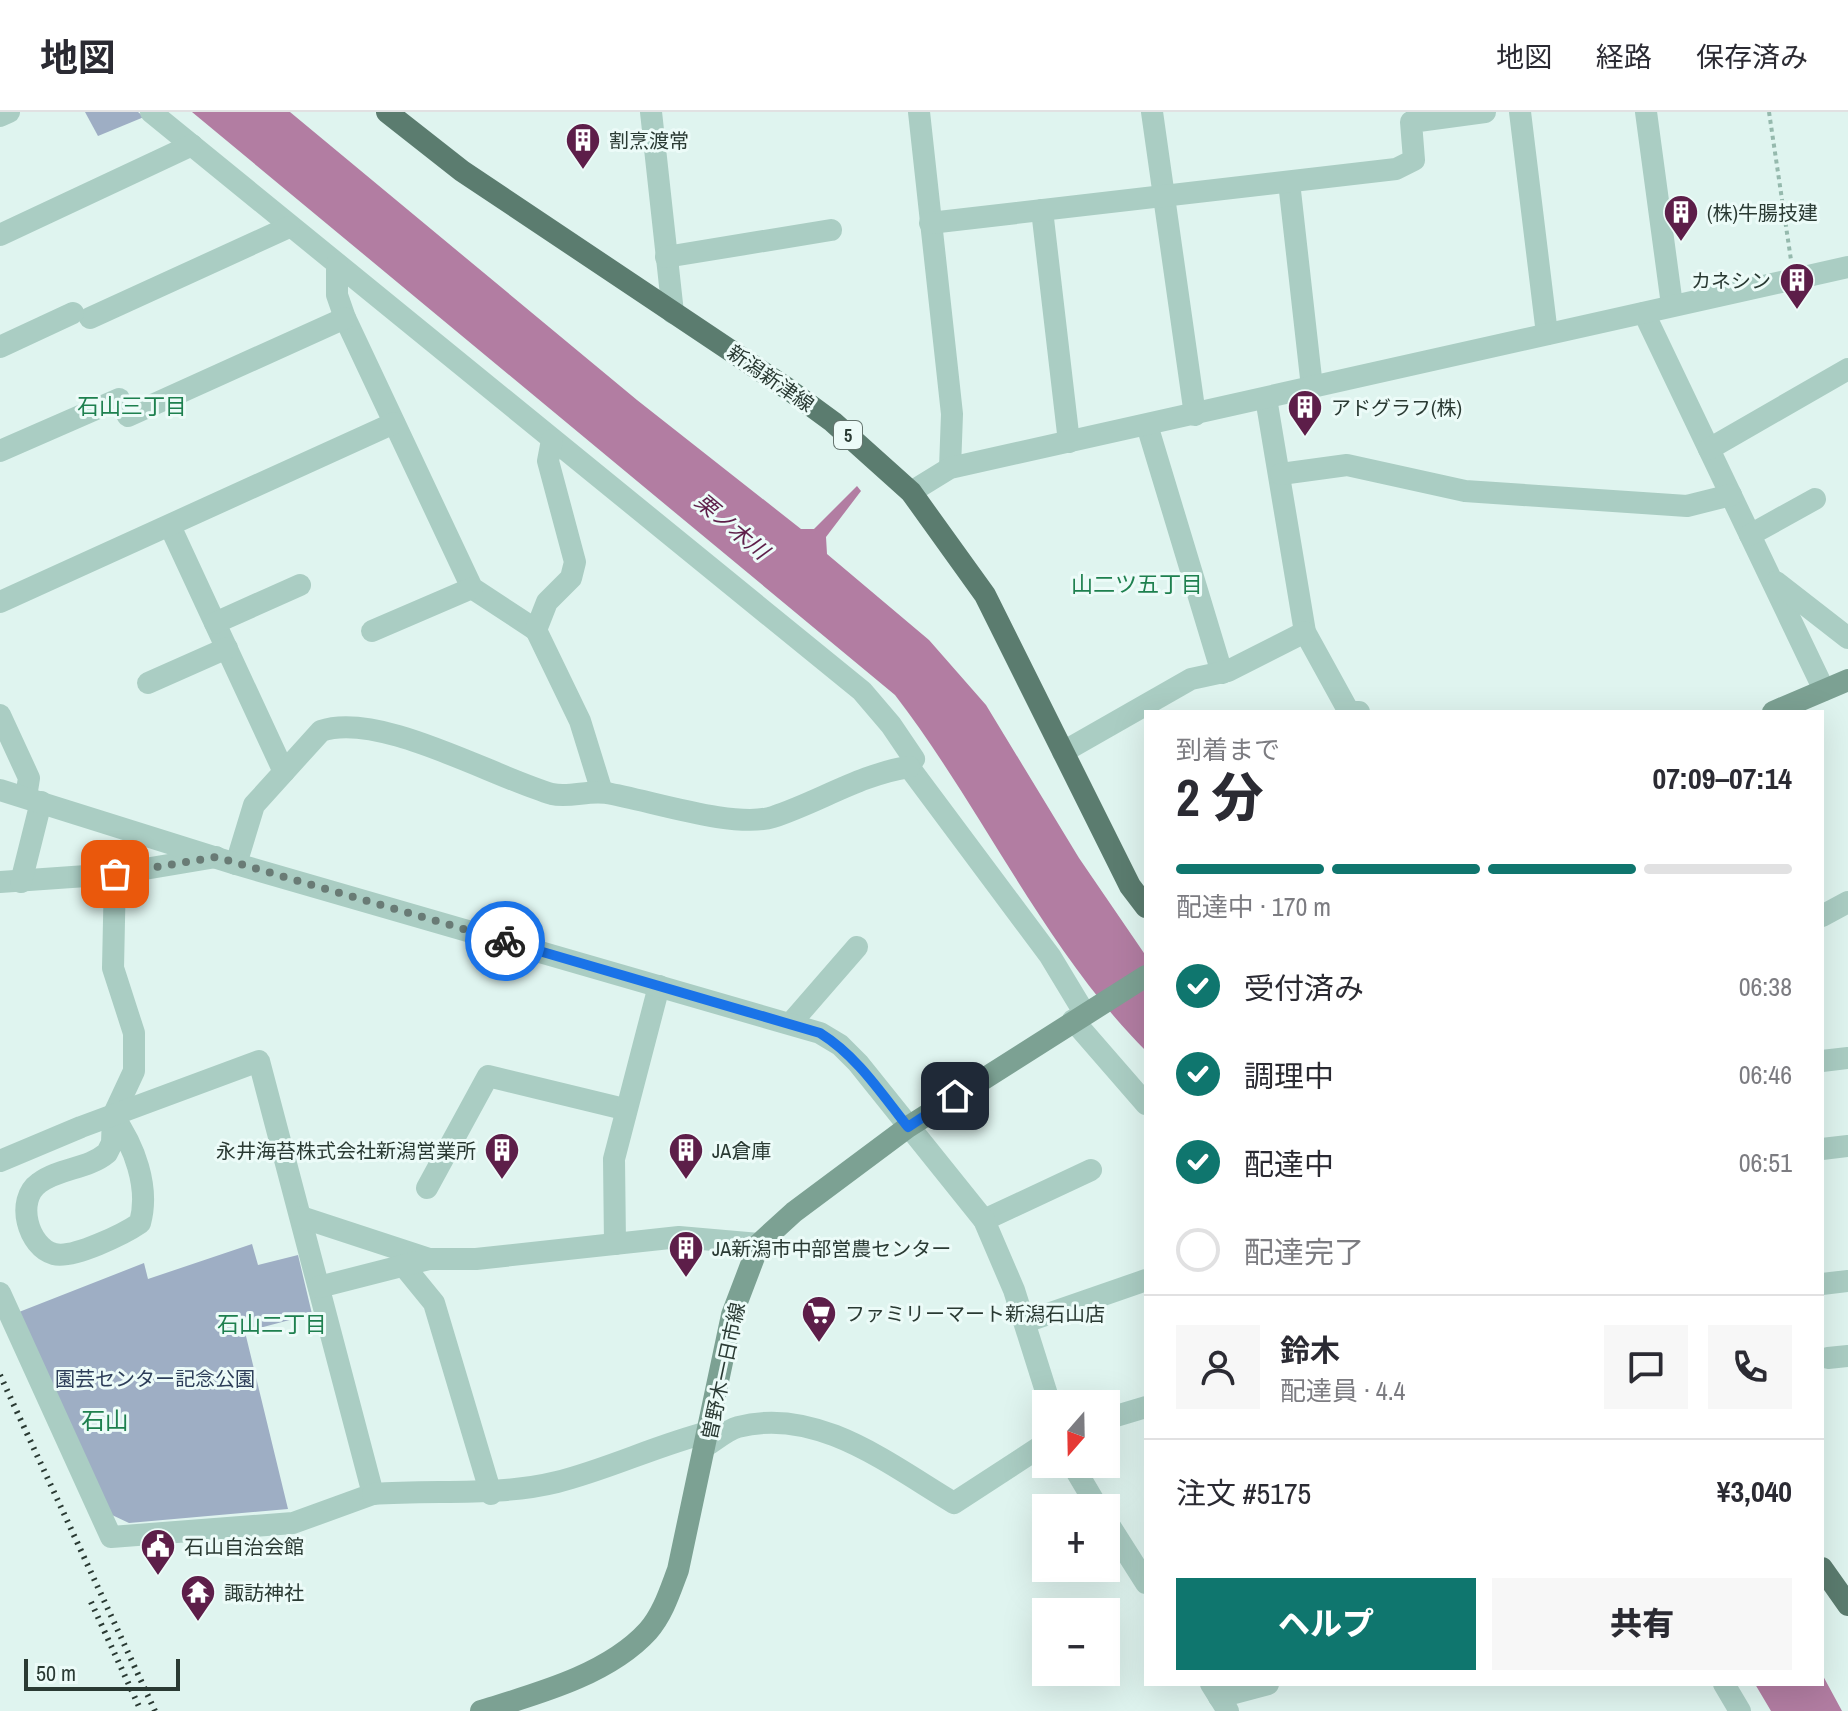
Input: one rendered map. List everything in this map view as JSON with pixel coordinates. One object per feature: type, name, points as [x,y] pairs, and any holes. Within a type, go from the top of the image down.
[{"type":"main road","name":"新潟新津線","points":[[387,112],[462,171],[833,422],[911,492],[985,595],[1130,886],[1144,904]]},
{"type":"main road","points":[[1778,710],[1848,680]]},
{"type":"main road","name":"曽野木一日市線","points":[[493,1709],[582,1675],[625,1650],[647,1631],[663,1608],[678,1570],[732,1315],[759,1244],[794,1212],[908,1127],[1144,977]]},
{"type":"main road","points":[[1824,1571],[1848,1605]]},
{"type":"street","points":[[0,116],[9,112]]},
{"type":"street","points":[[151,112],[717,575],[762,606],[862,691],[914,759],[909,767]]},
{"type":"street","points":[[651,112],[673,313]]},
{"type":"street","points":[[919,112],[952,414],[950,468]]},
{"type":"street","points":[[1152,112],[1195,415]]},
{"type":"street","points":[[930,223],[1163,199],[1396,169],[1414,160],[1411,122],[1485,112]]},
{"type":"street","points":[[1520,112],[1547,334]]},
{"type":"street","points":[[1646,112],[1672,305]]},
{"type":"street","points":[[0,235],[192,145]]},
{"type":"street","points":[[1289,182],[1312,387]]},
{"type":"street","points":[[1042,210],[1069,442]]},
{"type":"street","points":[[0,347],[82,316],[289,227]]},
{"type":"street","points":[[666,257],[831,230]]},
{"type":"street","points":[[337,264],[337,295],[345,318],[472,588],[536,630],[580,721],[602,792]]},
{"type":"street","points":[[911,492],[950,468],[1848,267]]},
{"type":"street","points":[[1644,313],[1824,690]]},
{"type":"street","points":[[0,451],[119,399],[128,416],[345,318]]},
{"type":"street","points":[[1709,449],[1848,369]]},
{"type":"street","points":[[1266,398],[1305,632],[1348,710]]},
{"type":"street","points":[[0,602],[394,423]]},
{"type":"street","points":[[1147,425],[1222,673]]},
{"type":"street","points":[[536,630],[547,602],[571,578],[575,562],[548,461],[552,440]]},
{"type":"street","points":[[1281,474],[1347,465],[1465,491],[1687,506],[1731,495]]},
{"type":"street","points":[[1750,535],[1815,499]]},
{"type":"street","points":[[170,526],[284,772]]},
{"type":"street","points":[[1771,579],[1848,638]]},
{"type":"street","points":[[215,623],[300,585]]},
{"type":"street","points":[[372,631],[472,588]]},
{"type":"street","points":[[1063,752],[1191,679],[1222,673],[1305,632]]},
{"type":"street","points":[[148,683],[227,648]]},
{"type":"street","points":[[0,715],[29,778],[33,800],[11,882],[115,874],[226,860]]},
{"type":"street","points":[[226,860],[254,805],[321,731],[334,727],[375,731],[555,795],[602,792],[710,815],[771,818],[886,770],[909,767]]},
{"type":"street","points":[[909,767],[1050,956],[1144,1101]]},
{"type":"street","points":[[0,790],[226,860],[791,1023],[840,1045],[984,1220],[1025,1322],[1046,1390]]},
{"type":"street","points":[[99,1160],[112,1143],[113,1116],[134,1071],[134,1033],[113,968],[115,874]]},
{"type":"street","points":[[1824,915],[1848,902]]},
{"type":"street","points":[[791,1023],[857,947]]},
{"type":"street","points":[[615,1244],[614,1159],[624,1109],[659,986]]},
{"type":"street","points":[[1824,1061],[1848,1058]]},
{"type":"street","points":[[0,1161],[259,1061],[373,1494]]},
{"type":"street","points":[[427,1188],[488,1076],[624,1109]]},
{"type":"street","points":[[113,1116],[128,1137],[145,1199],[140,1223],[128,1232],[65,1256],[52,1254],[34,1238],[26,1215],[27,1200],[39,1183],[99,1160],[120,1162],[138,1175]]},
{"type":"street","points":[[1824,1149],[1848,1146]]},
{"type":"street","points":[[984,1220],[1091,1170]]},
{"type":"street","points":[[301,1217],[429,1259]]},
{"type":"street","points":[[319,1287],[429,1259],[476,1259],[679,1237],[759,1244]]},
{"type":"street","points":[[403,1265],[434,1303],[491,1494]]},
{"type":"street","points":[[1025,1322],[1144,1281]]},
{"type":"street","points":[[1824,1284],[1848,1281]]},
{"type":"street","points":[[0,1293],[111,1537],[293,1523],[373,1494],[420,1491],[491,1494],[558,1482],[666,1443],[708,1439],[735,1427],[777,1421],[847,1440],[954,1503],[1032,1452]]},
{"type":"street","points":[[1120,1415],[1144,1408]]},
{"type":"street","points":[[1120,1542],[1144,1580]]},
{"type":"street","points":[[1219,1697],[1260,1686]]},
{"type":"street","points":[[1725,1686],[1740,1711]]},
{"type":"path","points":[[1769,112],[1794,278]]},
{"type":"green space","points":[[85,112],[138,112],[144,117],[98,136]]},
{"type":"green space","name":"園芸センター記念公園","points":[[252,1244],[258,1265],[298,1255],[312,1314],[245,1332],[288,1509],[129,1523],[112,1515],[19,1312],[144,1263],[148,1279]]},
{"type":"water","name":"栗ノ木川","points":[[192,112],[290,112],[637,400],[801,529],[814,529],[857,486],[861,491],[826,537],[827,554],[929,640],[986,705],[1079,858],[1144,953],[1144,1049],[1076,969],[957,784],[895,695]]},
{"type":"water","points":[[1824,1678],[1842,1711],[1771,1711],[1756,1686],[1824,1686]]},
{"type":"railway","points":[[0,1375],[155,1711]]},
{"type":"railway","points":[[91,1602],[141,1711]]},
{"type":"way so far","points":[[115,874],[216,857],[505,941]]},
{"type":"place","name":"割烹渡常","points":[[583,171]]},
{"type":"place","name":"(株)牛腸技建","points":[[1681,243]]},
{"type":"place","name":"カネシン","points":[[1797,311]]},
{"type":"place","name":"アドグラフ(株)","points":[[1305,438]]},
{"type":"place","name":"永井海苔株式会社新潟営業所","points":[[502,1181]]},
{"type":"place","name":"JA倉庫","points":[[686,1181]]},
{"type":"place","name":"JA新潟市中部営農センター","points":[[686,1279]]},
{"type":"place","name":"ファミリーマート新潟石山店","points":[[819,1344]]},
{"type":"place","name":"石山自治会館","points":[[158,1577]]},
{"type":"place","name":"諏訪神社","points":[[198,1623]]},
{"type":"district","name":"石山三丁目","points":[[132,406]]},
{"type":"district","name":"山二ツ五丁目","points":[[1137,584]]},
{"type":"district","name":"石山二丁目","points":[[272,1324]]},
{"type":"district","name":"石山","points":[[105,1420]]},
{"type":"route","points":[[505,941],[820,1033],[840,1045],[858,1063],[908,1127],[955,1096]]}]
